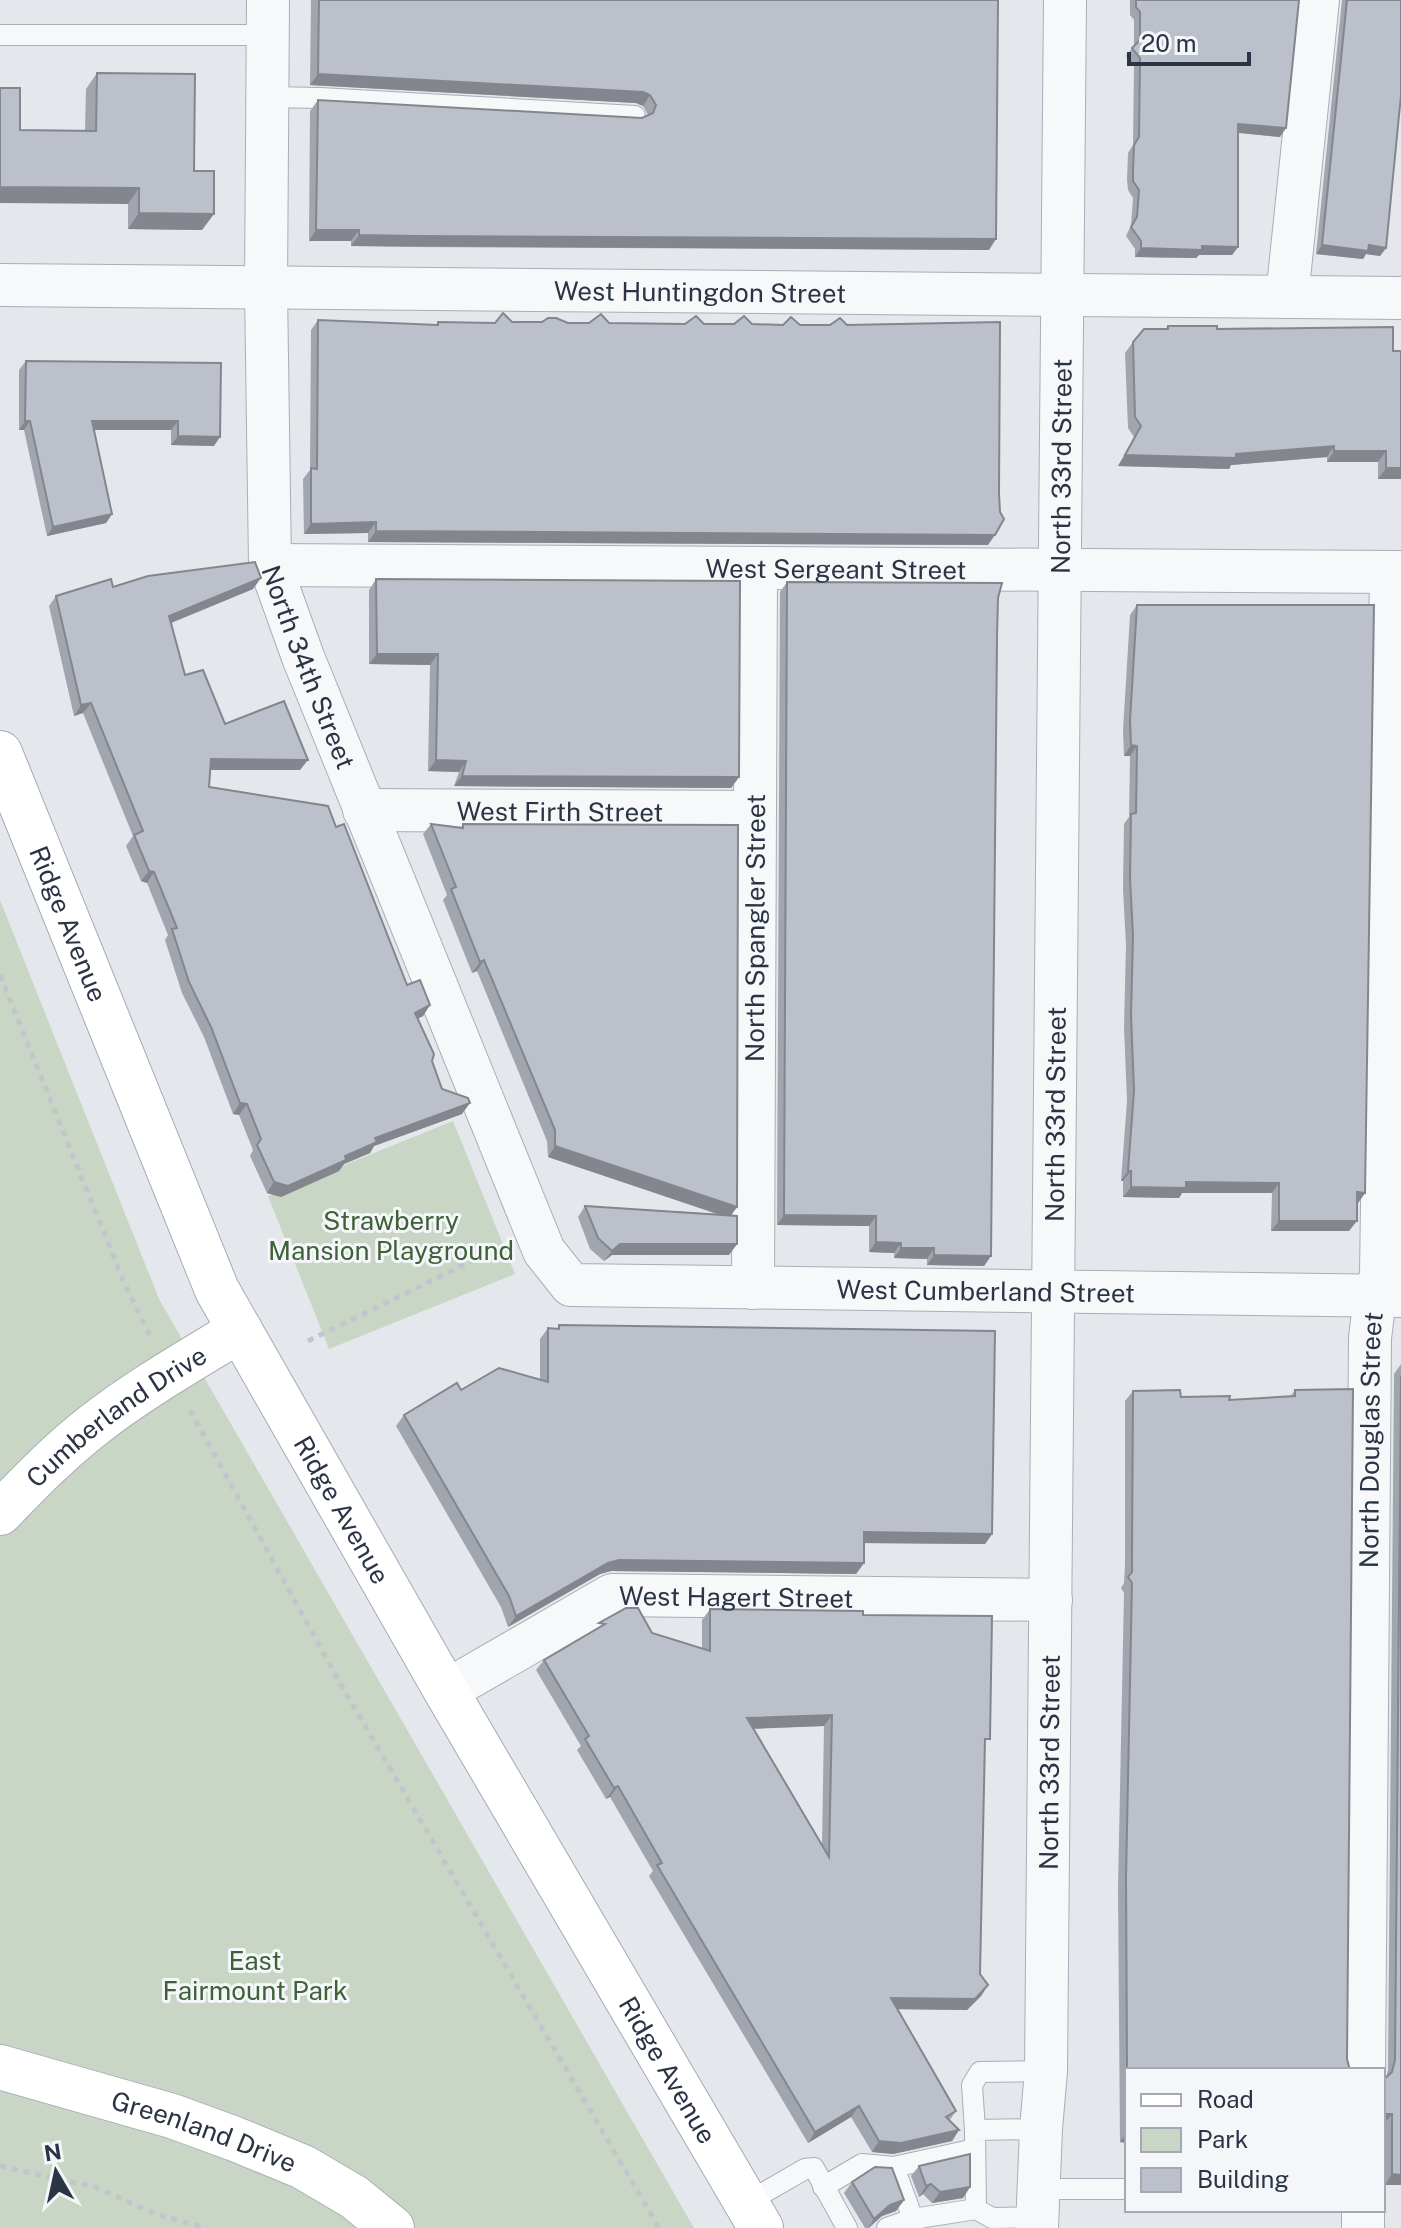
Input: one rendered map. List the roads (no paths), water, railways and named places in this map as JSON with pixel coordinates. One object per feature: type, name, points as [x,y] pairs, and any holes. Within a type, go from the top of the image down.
[{"type":"main road","name":"Ridge Avenue","points":[[0,757],[209,1272],[446,1691],[754,2215]]},
{"type":"main road","name":"Cumberland Drive","points":[[0,1513],[62,1451],[96,1423],[170,1372],[240,1330]]},
{"type":"main road","name":"Greenland Drive","points":[[0,2067],[172,2116],[235,2139],[303,2167],[354,2197],[392,2228]]},
{"type":"street","name":"North 33rd Street","points":[[1038,2211],[1046,2071],[1065,0]]},
{"type":"street","points":[[1287,297],[1318,0]]},
{"type":"street","name":"North 34th Street","points":[[268,18],[266,288],[270,565],[364,810],[544,1251],[571,1285]]},
{"type":"street","name":"West Huntingdon Street","points":[[0,285],[1401,298]]},
{"type":"street","name":"West Sergeant Street","points":[[270,565],[1396,572]]},
{"type":"street","name":"North Spangler Street","points":[[753,1288],[756,568]]},
{"type":"street","name":"North Douglas Street","points":[[1364,2068],[1370,1338],[1388,1296],[1381,1275],[1396,572]]},
{"type":"street","name":"West Firth Street","points":[[364,810],[755,812]]},
{"type":"street","name":"West Cumberland Street","points":[[571,1285],[1388,1296]]},
{"type":"street","name":"West Hagert Street","points":[[446,1691],[612,1595],[1051,1600]]},
{"type":"lane","points":[[0,35],[268,18]]},
{"type":"lane","points":[[268,97],[635,116]]},
{"type":"lane","points":[[976,2209],[972,2085],[980,2072],[1046,2071]]},
{"type":"lane","points":[[823,2187],[862,2164],[894,2167],[975,2139],[1041,2129]]},
{"type":"lane","points":[[894,2167],[913,2223]]},
{"type":"lane","points":[[754,2215],[805,2169],[814,2168],[847,2228]]},
{"type":"lane","points":[[887,2228],[976,2209],[992,2218],[1038,2211],[1125,2189]]},
{"type":"park label","name":"Strawberry Mansion Playground","points":[[391,1235]]},
{"type":"park label","name":"East Fairmount Park","points":[[255,1975]]}]
